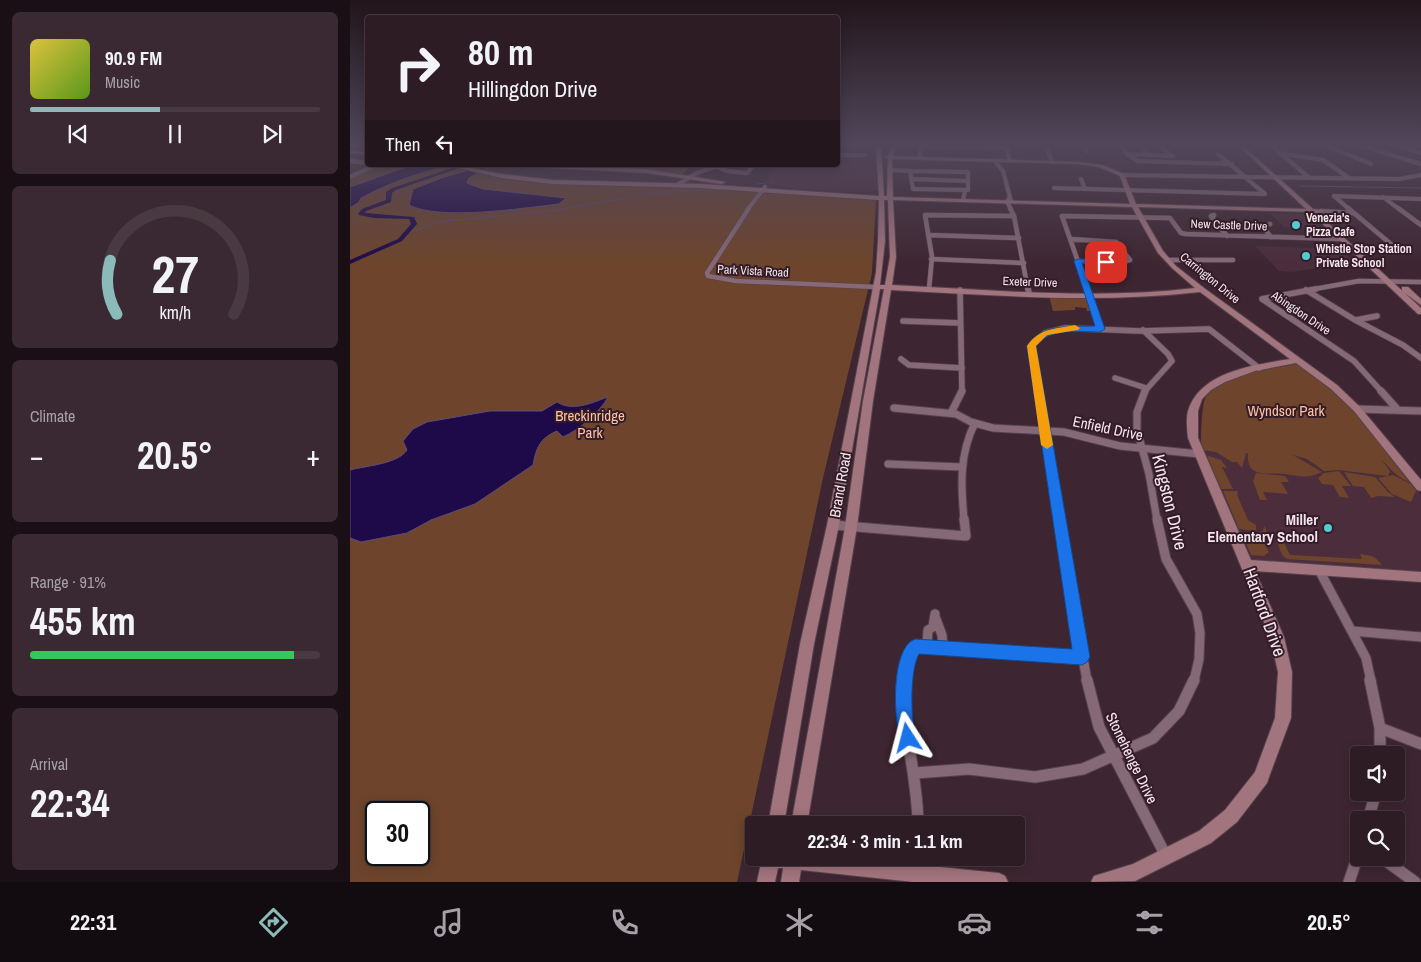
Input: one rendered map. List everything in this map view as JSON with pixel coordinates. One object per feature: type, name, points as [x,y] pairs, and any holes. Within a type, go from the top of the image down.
[{"type":"main road","points":[[687,185],[885,195],[964,195],[1010,202],[1315,209]]},
{"type":"main road","points":[[742,185],[764,189],[885,195]]},
{"type":"main road","name":"Brand Road","points":[[801,816],[851,527],[868,401],[881,287],[880,272],[888,238],[883,185]]},
{"type":"main road","name":"Brand Road","points":[[885,195],[887,185]]},
{"type":"main road","name":"Carrington Drive","points":[[1127,185],[1132,204],[1168,260],[1201,290],[1298,360],[1357,408],[1421,487]]},
{"type":"main road","points":[[1285,185],[1421,303]]},
{"type":"main road","points":[[1291,185],[1341,239],[1421,312]]},
{"type":"main road","name":"Brand Road","points":[[778,816],[807,644],[881,287]]},
{"type":"main road","name":"Exeter Drive","points":[[881,287],[1090,296],[1147,296],[1201,290]]},
{"type":"main road","name":"Hartford Drive","points":[[1100,882],[1135,872],[1205,837],[1231,816],[1261,777],[1283,718],[1285,672],[1282,653],[1193,438],[1193,410],[1200,397],[1222,379],[1259,368],[1298,360]]},
{"type":"main road","points":[[1247,565],[1421,576]]},
{"type":"main road","points":[[766,882],[769,866]]},
{"type":"main road","points":[[790,882],[793,866]]},
{"type":"main road","points":[[865,866],[999,882]]},
{"type":"street","points":[[912,185],[912,188],[959,190],[960,195],[964,195],[967,185]]},
{"type":"street","points":[[1006,185],[1019,238],[1029,294]]},
{"type":"street","points":[[1083,185],[1085,189]]},
{"type":"street","points":[[1054,188],[1265,194],[1255,185]]},
{"type":"street","name":"Park Vista Road","points":[[764,189],[751,204],[708,273],[708,276],[736,281],[881,287]]},
{"type":"street","points":[[1392,245],[1334,196],[1421,198]]},
{"type":"street","points":[[1383,197],[1421,225]]},
{"type":"street","points":[[1315,209],[1349,209]]},
{"type":"street","points":[[1315,209],[1353,212]]},
{"type":"street","points":[[928,289],[931,259],[924,216],[926,214],[1014,216]]},
{"type":"street","points":[[1214,214],[1212,216],[1227,236]]},
{"type":"street","name":"New Castle Drive","points":[[1070,239],[1062,216],[1141,219],[1170,218],[1182,233],[1186,234],[1341,239]]},
{"type":"street","points":[[1270,224],[1264,227],[1271,237]]},
{"type":"street","points":[[928,234],[1019,238]]},
{"type":"street","points":[[1078,261],[1121,263],[1130,260],[1116,242],[1070,239],[1100,329]]},
{"type":"street","points":[[931,259],[1024,263]]},
{"type":"street","points":[[1168,260],[1233,260]]},
{"type":"street","name":"Abingdon Drive","points":[[1397,409],[1354,361],[1304,330],[1262,300],[1267,297],[1359,280],[1421,282]]},
{"type":"street","points":[[951,413],[962,392],[960,290]]},
{"type":"street","points":[[1306,290],[1403,345],[1421,358]]},
{"type":"street","points":[[1356,320],[1377,316]]},
{"type":"street","points":[[903,321],[960,323]]},
{"type":"street","name":"Stonehenge Drive","points":[[1166,857],[1113,758],[1092,706],[1082,657],[1031,352],[1033,342],[1045,333],[1054,330],[1209,329],[1259,368]]},
{"type":"street","name":"Kingston Drive","points":[[915,773],[969,769],[1035,776],[1083,769],[1113,758],[1153,738],[1179,711],[1193,683],[1199,659],[1200,633],[1197,614],[1187,593],[1166,559],[1141,450],[1137,412],[1146,388],[1172,361],[1172,358],[1143,330]]},
{"type":"street","points":[[901,359],[909,365],[962,368]]},
{"type":"street","points":[[1115,378],[1146,388]]},
{"type":"street","name":"Enfield Drive","points":[[894,408],[951,413],[992,428],[1044,430],[1076,434],[1141,450],[1199,454]]},
{"type":"street","points":[[1357,408],[1421,411]]},
{"type":"street","points":[[833,525],[910,534],[966,536],[962,467],[966,437],[975,423]]},
{"type":"street","points":[[888,464],[962,467]]},
{"type":"street","points":[[1319,570],[1366,658],[1380,728],[1380,746]]},
{"type":"street","points":[[927,646],[928,630],[932,627],[935,614],[943,647]]},
{"type":"street","points":[[1352,631],[1421,637]]},
{"type":"street","points":[[918,816],[915,773],[904,720],[906,670],[910,654],[915,646],[1082,657]]},
{"type":"street","points":[[1380,728],[1421,744]]},
{"type":"street","points":[[1349,882],[1354,866]]},
{"type":"street","points":[[1393,866],[1415,882]]},
{"type":"shaded area","points":[[355,185],[388,185],[361,198],[359,202],[350,208],[350,187]]},
{"type":"shaded area","points":[[423,185],[473,185],[483,189],[566,198],[559,204],[482,212],[440,212],[423,210],[409,205],[413,189]]},
{"type":"shaded area","points":[[765,185],[877,185],[878,190],[870,192],[837,192]]},
{"type":"shaded area","points":[[1270,213],[1306,214],[1320,228],[1284,227]]},
{"type":"shaded area","name":"Whistle Stop Station Private School","points":[[1255,246],[1340,249],[1355,263],[1291,272],[1279,271]]},
{"type":"shaded area","points":[[608,397],[594,414],[576,430],[563,437],[557,431],[543,440],[537,449],[533,465],[475,504],[431,520],[407,533],[361,542],[350,538],[350,470],[381,464],[403,455],[407,450],[403,441],[413,429],[427,422],[490,411],[542,411],[557,402],[563,405],[576,406],[589,404]]},
{"type":"shaded area","name":"Miller Elementary School","points":[[1201,450],[1394,460],[1421,495],[1421,573],[1248,561]]},
{"type":"green space","name":"Breckinridge Park","points":[[350,185],[667,185],[876,200],[872,273],[823,478],[751,816],[745,816],[745,844],[737,882],[350,882]]},
{"type":"green space","points":[[1049,296],[1088,298],[1093,311],[1075,307],[1075,310],[1053,311]]},
{"type":"green space","name":"Wyndsor Park","points":[[1294,364],[1302,366],[1362,419],[1409,482],[1396,475],[1381,459],[1390,471],[1388,476],[1338,470],[1324,471],[1307,459],[1293,455],[1322,472],[1312,476],[1303,476],[1258,473],[1250,467],[1248,453],[1246,453],[1242,468],[1237,462],[1232,462],[1216,452],[1201,450],[1204,401],[1213,389],[1246,374]]},
{"type":"green space","points":[[1207,457],[1221,460],[1227,468],[1222,467],[1233,489],[1221,489]]},
{"type":"green space","points":[[1339,471],[1351,486],[1342,486],[1349,498],[1340,497],[1333,485],[1322,484],[1318,478],[1324,473]]},
{"type":"green space","points":[[1344,472],[1375,477],[1395,497],[1378,496],[1371,498],[1364,487],[1353,486]]},
{"type":"green space","points":[[1256,473],[1285,476],[1289,482],[1281,482],[1288,494],[1263,492],[1267,500],[1260,500],[1253,481]]},
{"type":"green space","points":[[1393,475],[1411,484],[1416,491],[1411,502],[1392,494],[1378,478]]},
{"type":"green space","points":[[1223,491],[1238,491],[1237,495],[1248,520],[1256,525],[1256,531],[1239,529]]},
{"type":"green space","points":[[1264,526],[1267,531],[1262,539],[1269,552],[1264,556],[1251,555],[1242,534],[1256,535],[1263,531]]},
{"type":"green space","points":[[1283,540],[1290,555],[1362,559],[1360,554],[1372,556],[1382,565],[1287,559],[1282,555],[1277,542]]},
{"type":"waterway","points":[[350,262],[400,240],[414,224],[412,218],[361,214],[364,210],[389,201],[389,192],[406,185]]},
{"type":"waterway","points":[[1300,186],[1421,188]]},
{"type":"waterway","points":[[408,233],[436,222],[548,211],[659,193],[710,189]]},
{"type":"slow traffic","points":[[1047,445],[1031,346],[1036,339],[1045,333],[1065,328],[1075,328]]},
{"type":"place","name":"Venezia's Pizza Cafe","points":[[1296,225]]},
{"type":"place","name":"Whistle Stop Station Private School","points":[[1306,256]]},
{"type":"place","name":"Miller Elementary School","points":[[1328,528]]},
{"type":"route","points":[[908,738],[904,720],[904,695],[906,670],[910,654],[915,646],[1082,657],[1031,346],[1036,339],[1054,330],[1065,328],[1100,329],[1078,261],[1106,262]]}]
